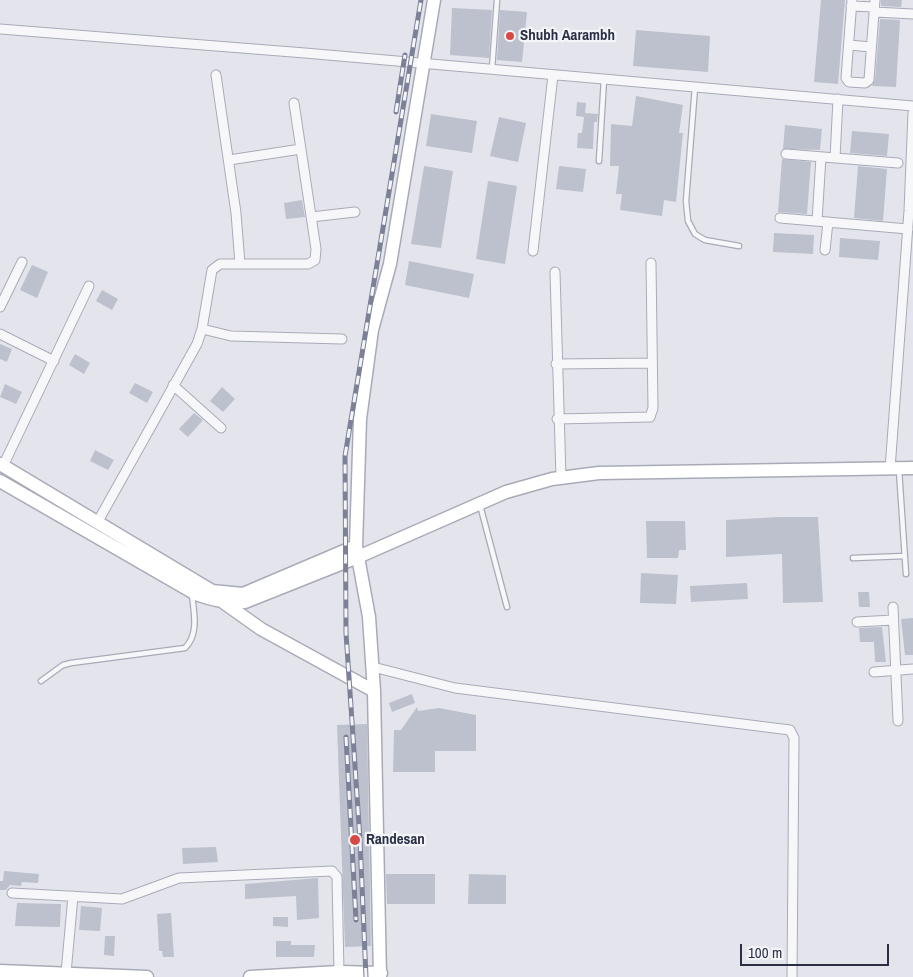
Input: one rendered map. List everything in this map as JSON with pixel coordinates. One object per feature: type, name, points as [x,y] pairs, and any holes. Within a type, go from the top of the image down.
[{"type":"street","points":[[250,977],[339,972],[381,975],[373,667],[366,591],[357,552],[360,419],[372,330],[390,264],[434,0]]},
{"type":"street","points":[[874,6],[869,80],[865,83],[850,82],[846,78],[852,3],[874,6],[913,14]]},
{"type":"street","points":[[0,29],[913,106]]},
{"type":"street","points":[[849,45],[871,47]]},
{"type":"street","points":[[533,251],[553,75]]},
{"type":"street","points":[[216,76],[236,213],[240,264]]},
{"type":"street","points":[[857,101],[858,83]]},
{"type":"street","points":[[835,158],[838,99]]},
{"type":"street","points":[[97,523],[190,357],[202,328],[212,270],[220,264],[312,263],[316,256],[294,103]]},
{"type":"street","points":[[894,468],[913,113]]},
{"type":"street","points":[[229,160],[301,149]]},
{"type":"street","points":[[786,154],[898,163]]},
{"type":"street","points":[[817,221],[821,157]]},
{"type":"street","points":[[311,218],[355,212]]},
{"type":"street","points":[[780,218],[908,228]]},
{"type":"street","points":[[825,250],[828,222]]},
{"type":"street","points":[[0,307],[22,262]]},
{"type":"street","points":[[557,419],[650,417],[653,408],[651,264]]},
{"type":"street","points":[[554,272],[560,478]]},
{"type":"street","points":[[89,286],[2,465],[212,591],[223,603],[261,629],[374,691]]},
{"type":"street","points":[[202,328],[231,336],[342,339]]},
{"type":"street","points":[[0,334],[54,361]]},
{"type":"street","points":[[556,364],[652,363]]},
{"type":"street","points":[[173,385],[221,428]]},
{"type":"street","points":[[212,591],[243,594],[357,552],[506,492],[560,478],[598,473],[913,468]]},
{"type":"street","points":[[0,481],[192,591],[223,603],[244,602],[357,552]]},
{"type":"street","points":[[893,607],[898,721]]},
{"type":"street","points":[[857,622],[893,620]]},
{"type":"street","points":[[373,667],[455,688],[790,730],[794,738],[792,977]]},
{"type":"street","points":[[874,672],[913,669]]},
{"type":"street","points":[[12,893],[122,899],[134,897],[169,880],[194,876],[332,871],[337,877],[339,972]]},
{"type":"street","points":[[66,973],[73,896]]},
{"type":"street","points":[[0,972],[147,977]]},
{"type":"lane","points":[[492,69],[496,0]]},
{"type":"lane","points":[[599,161],[604,79]]},
{"type":"lane","points":[[695,87],[686,201],[688,221],[696,234],[705,240],[739,246]]},
{"type":"lane","points":[[894,468],[906,574]]},
{"type":"lane","points":[[480,503],[507,607]]},
{"type":"lane","points":[[853,558],[905,556]]},
{"type":"lane","points":[[41,681],[63,666],[71,663],[185,648],[190,643],[194,628],[192,591]]},
{"type":"building","points":[[821,0],[845,0],[838,84],[814,82]]},
{"type":"building","points":[[881,0],[902,0],[901,7],[881,6]]},
{"type":"building","points":[[452,8],[492,10],[489,58],[450,55]]},
{"type":"building","name":"Shubh Aarambh","points":[[500,10],[527,12],[522,62],[497,60]]},
{"type":"building","points":[[880,19],[900,20],[896,87],[872,86],[875,80]]},
{"type":"building","points":[[636,30],[710,36],[708,72],[633,66]]},
{"type":"building","points":[[636,96],[683,105],[679,133],[683,133],[676,202],[664,200],[662,216],[620,210],[622,194],[616,194],[619,166],[610,166],[611,124],[632,126]]},
{"type":"building","points":[[577,102],[586,103],[585,113],[598,114],[597,122],[594,122],[593,149],[577,148],[578,133],[582,133],[584,117],[576,116]]},
{"type":"building","points":[[431,114],[477,121],[472,153],[426,146]]},
{"type":"building","points":[[499,117],[526,123],[518,162],[490,156]]},
{"type":"building","points":[[785,125],[822,129],[820,150],[783,149]]},
{"type":"building","points":[[852,131],[889,134],[887,156],[850,153]]},
{"type":"building","points":[[782,159],[811,162],[807,214],[778,212]]},
{"type":"building","points":[[424,166],[453,171],[441,248],[411,244]]},
{"type":"building","points":[[559,166],[586,169],[583,192],[556,189]]},
{"type":"building","points":[[858,166],[887,169],[883,221],[854,218]]},
{"type":"building","points":[[488,181],[517,186],[505,264],[476,259]]},
{"type":"building","points":[[302,200],[305,217],[286,219],[284,203]]},
{"type":"building","points":[[774,233],[814,235],[813,254],[773,252]]},
{"type":"building","points":[[840,238],[880,241],[878,260],[839,257]]},
{"type":"building","points":[[409,261],[474,274],[469,298],[405,285]]},
{"type":"building","points":[[32,265],[48,272],[37,298],[20,290]]},
{"type":"building","points":[[102,290],[118,299],[112,310],[96,301]]},
{"type":"building","points":[[0,344],[12,349],[7,362],[0,359]]},
{"type":"building","points":[[75,354],[90,363],[84,374],[69,365]]},
{"type":"building","points":[[135,383],[153,392],[147,403],[129,393]]},
{"type":"building","points":[[5,384],[22,392],[16,404],[0,397]]},
{"type":"building","points":[[222,387],[235,399],[223,412],[210,401]]},
{"type":"building","points":[[194,413],[203,420],[188,437],[179,429]]},
{"type":"building","points":[[95,450],[114,460],[108,470],[90,461]]},
{"type":"building","points":[[818,517],[823,602],[783,603],[782,554],[726,557],[726,520]]},
{"type":"building","points":[[646,521],[685,521],[686,550],[679,550],[678,558],[647,558]]},
{"type":"building","points":[[641,573],[678,575],[676,604],[640,603]]},
{"type":"building","points":[[747,583],[748,599],[691,602],[690,586]]},
{"type":"building","points":[[858,592],[869,592],[870,607],[859,607]]},
{"type":"building","points":[[913,618],[913,655],[905,655],[901,619]]},
{"type":"building","points":[[882,627],[886,662],[875,662],[874,642],[860,642],[859,628]]},
{"type":"building","points":[[412,694],[415,703],[392,712],[389,703]]},
{"type":"building","points":[[417,707],[418,711],[439,708],[476,715],[476,751],[435,751],[435,772],[393,772],[394,730],[401,730]]},
{"type":"building","name":"Randesan","points":[[367,724],[371,946],[345,947],[337,725]]},
{"type":"building","points":[[216,847],[218,862],[183,864],[182,848]]},
{"type":"building","points":[[4,871],[39,874],[38,883],[22,882],[21,886],[10,885],[6,890],[0,890],[0,881],[3,881]]},
{"type":"building","points":[[386,874],[435,874],[435,904],[387,904]]},
{"type":"building","points":[[469,874],[506,875],[506,904],[468,904]]},
{"type":"building","points":[[318,878],[319,918],[297,920],[296,896],[245,899],[245,884]]},
{"type":"building","points":[[17,903],[61,904],[60,927],[15,926]]},
{"type":"building","points":[[81,906],[102,908],[100,931],[79,930]]},
{"type":"building","points":[[171,913],[174,957],[163,957],[162,951],[159,951],[157,914]]},
{"type":"building","points":[[273,917],[288,917],[288,927],[273,926]]},
{"type":"building","points":[[105,936],[115,936],[114,956],[104,955]]},
{"type":"building","points":[[276,941],[291,941],[291,945],[315,945],[314,957],[276,957]]},
{"type":"railway","points":[[366,977],[360,840],[346,633],[345,456],[421,0]]},
{"type":"railway","points":[[396,112],[405,55]]},
{"type":"railway","points":[[346,737],[356,920]]},
{"type":"place","name":"Shubh Aarambh","points":[[510,36]]},
{"type":"place","name":"Randesan","points":[[355,840]]}]
